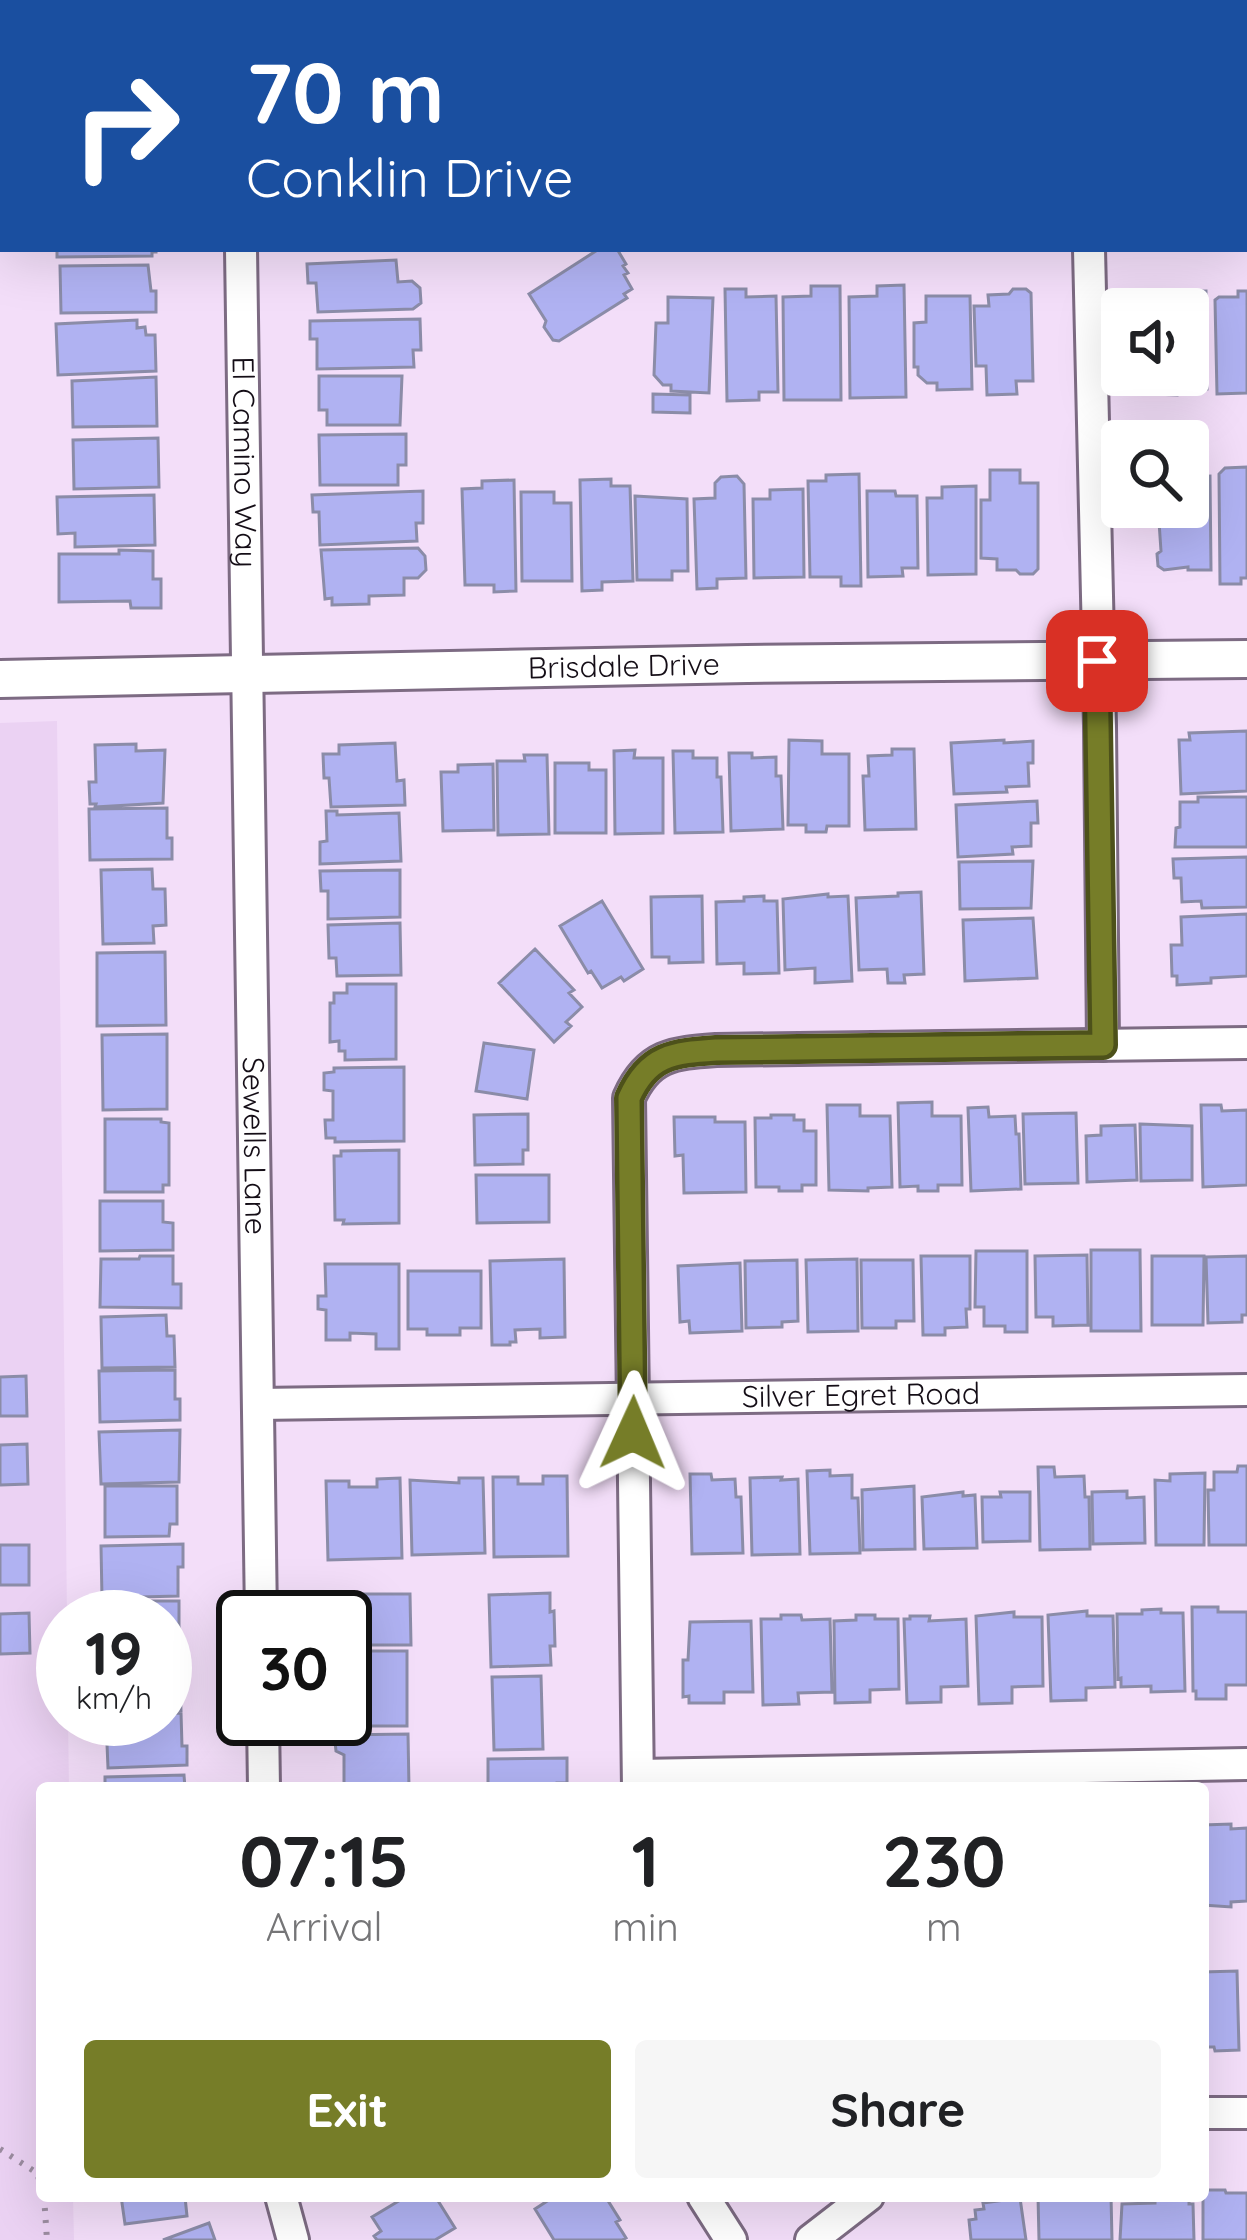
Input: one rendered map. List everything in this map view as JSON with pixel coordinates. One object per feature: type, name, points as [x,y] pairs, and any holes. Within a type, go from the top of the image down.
[{"type":"street","name":"El Camino Way","points":[[241,252],[248,675]]},
{"type":"street","points":[[1089,252],[1103,1045]]},
{"type":"street","name":"Brisdale Drive","points":[[0,679],[1247,658]]},
{"type":"street","name":"Sewells Lane","points":[[248,675],[261,1590]]},
{"type":"street","points":[[1247,1042],[682,1052],[654,1062],[629,1098],[638,1782],[1247,1764]]},
{"type":"street","name":"Silver Egret Road","points":[[258,1404],[1247,1390]]},
{"type":"street","points":[[263,1746],[264,1782]]},
{"type":"street","points":[[1209,2113],[1247,2113]]},
{"type":"street","points":[[282,2202],[293,2240]]},
{"type":"street","points":[[707,2202],[731,2240]]},
{"type":"street","points":[[811,2240],[860,2202]]},
{"type":"path","points":[[0,2149],[36,2172]]},
{"type":"path","points":[[44,2202],[47,2240]]},
{"type":"shaded area","points":[[57,721],[67,1590],[36,1590],[36,1746],[68,1746],[69,1782],[36,1782],[36,2202],[73,2202],[74,2240],[0,2240],[0,723]]},
{"type":"building","points":[[57,252],[152,252],[152,256],[57,257]]},
{"type":"building","points":[[594,252],[619,252],[632,289],[624,294],[627,298],[559,341],[544,327],[546,321],[529,294]]},
{"type":"building","points":[[396,260],[398,282],[412,281],[420,288],[421,303],[413,309],[318,312],[316,283],[308,283],[307,264]]},
{"type":"building","points":[[148,265],[156,312],[61,313],[60,266]]},
{"type":"building","points":[[904,285],[906,397],[850,398],[849,297],[877,296],[877,286]]},
{"type":"building","points":[[811,286],[840,286],[841,400],[784,400],[783,297],[811,296]]},
{"type":"building","points":[[725,289],[746,289],[746,297],[776,296],[778,392],[759,392],[759,400],[727,401]]},
{"type":"building","points":[[1013,289],[1031,293],[1033,381],[1016,381],[1017,394],[987,395],[986,366],[976,366],[974,306],[989,306],[988,295],[1009,294]]},
{"type":"building","points":[[1238,291],[1247,291],[1247,393],[1217,394],[1215,300],[1238,297]]},
{"type":"building","points":[[926,296],[970,296],[972,389],[937,390],[937,383],[927,383],[914,367],[914,323],[926,322]]},
{"type":"building","points":[[668,297],[713,298],[709,393],[671,391],[671,385],[663,385],[654,375],[656,323],[668,323]]},
{"type":"building","points":[[420,319],[421,350],[413,350],[414,367],[317,369],[317,339],[310,339],[310,321]]},
{"type":"building","points":[[137,320],[137,328],[145,327],[146,335],[155,335],[156,371],[58,375],[56,324]]},
{"type":"building","points":[[319,376],[402,376],[400,425],[327,425],[327,410],[319,410]]},
{"type":"building","points":[[156,377],[157,426],[73,427],[72,381]]},
{"type":"building","points":[[653,394],[690,395],[690,413],[653,412]]},
{"type":"building","points":[[406,434],[406,465],[398,465],[398,485],[320,485],[319,435]]},
{"type":"building","points":[[158,438],[159,487],[74,489],[73,440]]},
{"type":"building","points":[[1247,467],[1247,578],[1241,578],[1241,584],[1220,584],[1219,474],[1225,468]]},
{"type":"building","points":[[990,470],[1020,470],[1020,483],[1038,483],[1038,569],[1033,574],[997,570],[997,559],[981,558],[981,500],[990,500]]},
{"type":"building","points":[[859,474],[861,586],[841,586],[841,577],[810,577],[808,481]]},
{"type":"building","points":[[737,476],[744,484],[746,578],[717,579],[717,588],[697,589],[694,499],[715,498],[715,483],[721,477]]},
{"type":"building","points":[[1209,476],[1211,570],[1164,570],[1158,566],[1159,528],[1209,528]]},
{"type":"building","points":[[611,479],[611,486],[630,486],[633,581],[602,582],[602,590],[582,591],[580,480]]},
{"type":"building","points":[[514,480],[516,591],[465,585],[462,489],[482,488],[482,481]]},
{"type":"building","points":[[976,486],[976,574],[928,575],[927,498],[942,498],[942,487]]},
{"type":"building","points":[[803,489],[804,577],[754,578],[753,499],[770,499],[770,490]]},
{"type":"building","points":[[423,491],[423,523],[416,523],[417,541],[320,545],[319,512],[313,512],[312,495]]},
{"type":"building","points":[[867,491],[917,496],[918,568],[902,568],[903,576],[868,577]]},
{"type":"building","points":[[521,492],[554,492],[554,503],[571,503],[572,581],[522,581]]},
{"type":"building","points":[[154,495],[155,545],[75,547],[75,533],[58,534],[57,497]]},
{"type":"building","points":[[635,496],[687,499],[688,571],[672,571],[672,580],[637,580]]},
{"type":"building","points":[[418,548],[425,556],[426,570],[418,578],[404,578],[404,595],[369,596],[369,604],[332,605],[332,598],[325,599],[321,550]]},
{"type":"building","points":[[119,550],[153,551],[153,579],[161,579],[161,608],[131,608],[130,601],[59,602],[59,554],[119,554]]},
{"type":"building","points":[[1247,731],[1247,791],[1181,794],[1179,740],[1190,740],[1189,733]]},
{"type":"building","points":[[789,740],[822,741],[822,754],[849,754],[849,826],[806,832],[806,825],[788,825]]},
{"type":"building","points":[[1033,741],[1029,786],[1006,787],[1007,792],[954,794],[951,743]]},
{"type":"building","points":[[395,743],[397,781],[404,780],[405,805],[331,807],[323,754],[339,754],[339,745]]},
{"type":"building","points":[[136,744],[136,751],[165,750],[163,803],[90,804],[89,782],[96,782],[95,745]]},
{"type":"building","points":[[892,749],[914,749],[916,829],[865,830],[863,776],[869,776],[868,756],[892,755]]},
{"type":"building","points":[[635,750],[634,758],[663,758],[663,833],[615,834],[614,751]]},
{"type":"building","points":[[673,751],[693,751],[693,758],[717,758],[723,832],[675,833]]},
{"type":"building","points":[[729,753],[776,757],[783,829],[731,831]]},
{"type":"building","points":[[524,755],[547,755],[549,834],[498,835],[497,761],[525,761]]},
{"type":"building","points":[[555,763],[589,763],[589,770],[606,770],[606,833],[555,833]]},
{"type":"building","points":[[493,764],[494,830],[443,831],[441,772],[458,772],[458,765]]},
{"type":"building","points":[[1198,797],[1247,797],[1247,847],[1175,847],[1180,802],[1198,802]]},
{"type":"building","points":[[1037,801],[1038,823],[1031,823],[1031,846],[1012,847],[1013,854],[958,857],[956,805]]},
{"type":"building","points":[[167,808],[172,859],[90,860],[89,809]]},
{"type":"building","points":[[326,811],[337,811],[337,815],[399,813],[401,861],[320,864],[320,842],[327,841]]},
{"type":"building","points":[[1247,857],[1247,907],[1202,908],[1201,901],[1182,902],[1181,878],[1174,878],[1173,859]]},
{"type":"building","points":[[1033,861],[1031,908],[960,909],[959,862]]},
{"type":"building","points":[[152,869],[153,889],[165,889],[166,925],[153,926],[154,943],[103,944],[101,870]]},
{"type":"building","points":[[400,870],[400,917],[328,919],[328,891],[321,891],[320,871]]},
{"type":"building","points":[[921,892],[924,974],[904,975],[905,983],[888,983],[887,969],[859,970],[856,898]]},
{"type":"building","points":[[702,896],[703,962],[669,963],[669,957],[652,957],[651,897]]},
{"type":"building","points":[[764,896],[764,901],[777,901],[779,973],[744,974],[744,963],[717,964],[716,902]]},
{"type":"building","points":[[848,896],[852,981],[815,983],[815,968],[785,970],[783,899]]},
{"type":"building","points":[[602,901],[643,969],[602,988],[560,926]]},
{"type":"building","points":[[1247,914],[1247,976],[1177,985],[1177,976],[1172,976],[1171,945],[1182,945],[1181,917]]},
{"type":"building","points":[[1033,918],[1037,978],[965,981],[963,920]]},
{"type":"building","points":[[400,923],[401,975],[337,976],[336,958],[329,958],[328,925]]},
{"type":"building","points":[[535,949],[574,990],[569,993],[582,1007],[554,1042],[499,983]]},
{"type":"building","points":[[165,952],[166,1025],[97,1026],[97,953]]},
{"type":"building","points":[[347,984],[396,984],[396,1059],[345,1060],[339,1041],[330,1042],[330,1003],[334,1003],[334,993],[347,993]]},
{"type":"building","points":[[167,1034],[167,1109],[103,1110],[102,1035]]},
{"type":"building","points":[[484,1043],[534,1050],[527,1099],[476,1091]]},
{"type":"building","points":[[404,1067],[404,1141],[335,1142],[335,1138],[326,1138],[325,1120],[333,1120],[333,1091],[324,1090],[324,1073],[334,1068]]},
{"type":"building","points":[[932,1102],[932,1116],[961,1116],[962,1185],[938,1185],[938,1191],[900,1187],[898,1103]]},
{"type":"building","points":[[827,1105],[860,1105],[860,1116],[890,1116],[892,1187],[829,1190]]},
{"type":"building","points":[[1201,1105],[1221,1105],[1222,1111],[1247,1110],[1247,1185],[1203,1187]]},
{"type":"building","points":[[988,1107],[989,1117],[1015,1116],[1021,1189],[971,1191],[968,1108]]},
{"type":"building","points":[[1076,1113],[1078,1183],[1025,1184],[1023,1114]]},
{"type":"building","points":[[528,1114],[523,1164],[475,1165],[474,1115]]},
{"type":"building","points":[[794,1115],[794,1120],[804,1120],[804,1131],[816,1131],[816,1185],[802,1185],[802,1191],[756,1187],[755,1118]]},
{"type":"building","points":[[674,1117],[745,1122],[746,1192],[684,1193],[683,1155],[675,1156]]},
{"type":"building","points":[[105,1119],[169,1123],[169,1185],[163,1185],[163,1192],[105,1192]]},
{"type":"building","points":[[1140,1124],[1192,1126],[1192,1180],[1141,1181]]},
{"type":"building","points":[[1135,1125],[1137,1180],[1087,1182],[1086,1136],[1101,1135],[1101,1126]]},
{"type":"building","points":[[399,1150],[399,1223],[343,1224],[344,1220],[335,1220],[334,1156],[341,1156],[341,1151]]},
{"type":"building","points":[[476,1175],[549,1175],[549,1222],[477,1223]]},
{"type":"building","points":[[100,1201],[163,1201],[163,1222],[173,1223],[173,1250],[100,1251]]},
{"type":"building","points":[[1091,1250],[1140,1250],[1141,1331],[1091,1331]]},
{"type":"building","points":[[976,1251],[1027,1251],[1027,1332],[984,1326],[984,1307],[975,1307]]},
{"type":"building","points":[[1087,1255],[1088,1325],[1053,1326],[1053,1317],[1036,1317],[1035,1256]]},
{"type":"building","points":[[173,1256],[173,1284],[181,1284],[181,1308],[100,1307],[101,1259]]},
{"type":"building","points":[[921,1256],[970,1256],[967,1327],[945,1328],[945,1335],[923,1335]]},
{"type":"building","points":[[1152,1256],[1204,1256],[1203,1325],[1152,1325]]},
{"type":"building","points":[[1247,1256],[1247,1315],[1242,1315],[1242,1322],[1208,1323],[1206,1257]]},
{"type":"building","points":[[564,1259],[565,1337],[540,1338],[540,1329],[515,1330],[516,1342],[492,1345],[490,1261]]},
{"type":"building","points":[[857,1259],[858,1331],[808,1332],[806,1260]]},
{"type":"building","points":[[797,1260],[798,1321],[782,1322],[782,1327],[746,1328],[745,1261]]},
{"type":"building","points":[[861,1260],[913,1260],[914,1321],[896,1321],[896,1328],[862,1328]]},
{"type":"building","points":[[740,1263],[742,1331],[690,1333],[689,1321],[680,1322],[678,1266]]},
{"type":"building","points":[[325,1264],[399,1264],[399,1349],[376,1349],[376,1334],[350,1333],[350,1340],[326,1340],[326,1310],[318,1309],[318,1296],[326,1296]]},
{"type":"building","points":[[408,1271],[481,1271],[481,1328],[460,1328],[460,1335],[427,1335],[427,1329],[408,1329]]},
{"type":"building","points":[[166,1315],[167,1336],[174,1336],[175,1367],[102,1368],[101,1317]]},
{"type":"building","points":[[175,1370],[180,1420],[100,1422],[99,1371]]},
{"type":"building","points":[[26,1376],[27,1416],[0,1416],[0,1377]]},
{"type":"building","points":[[180,1430],[179,1482],[101,1484],[99,1432]]},
{"type":"building","points":[[27,1444],[28,1484],[0,1485],[0,1445]]},
{"type":"building","points":[[1238,1466],[1247,1466],[1247,1545],[1209,1545],[1208,1490],[1214,1490],[1214,1472],[1237,1472]]},
{"type":"building","points":[[1038,1467],[1054,1467],[1055,1477],[1084,1476],[1090,1549],[1040,1550]]},
{"type":"building","points":[[830,1470],[830,1476],[852,1475],[852,1498],[858,1498],[860,1553],[810,1554],[807,1471]]},
{"type":"building","points":[[1205,1473],[1204,1545],[1156,1545],[1155,1480],[1170,1481],[1170,1474]]},
{"type":"building","points":[[690,1474],[735,1479],[736,1497],[741,1497],[743,1553],[692,1554]]},
{"type":"building","points":[[543,1476],[567,1476],[568,1556],[494,1557],[493,1477],[543,1484]]},
{"type":"building","points":[[400,1478],[402,1558],[328,1560],[326,1481],[377,1487],[377,1479]]},
{"type":"building","points":[[459,1478],[483,1478],[485,1553],[412,1555],[410,1480],[459,1483]]},
{"type":"building","points":[[750,1478],[798,1479],[800,1554],[752,1555]]},
{"type":"building","points":[[105,1486],[177,1486],[177,1524],[170,1524],[169,1536],[105,1537]]},
{"type":"building","points":[[914,1486],[915,1549],[863,1550],[862,1490]]},
{"type":"building","points":[[1127,1491],[1127,1498],[1144,1497],[1145,1543],[1093,1544],[1092,1492]]},
{"type":"building","points":[[963,1492],[963,1496],[975,1495],[977,1548],[924,1549],[922,1497]]},
{"type":"building","points":[[1000,1492],[1030,1492],[1030,1541],[983,1542],[982,1497],[1001,1497]]},
{"type":"building","points":[[183,1544],[178,1590],[102,1590],[101,1546]]},
{"type":"building","points":[[0,1545],[29,1545],[29,1585],[0,1585]]},
{"type":"building","points":[[550,1593],[555,1646],[550,1646],[551,1665],[491,1667],[489,1595]]},
{"type":"building","points":[[372,1594],[410,1594],[411,1645],[372,1645]]},
{"type":"building","points":[[1192,1607],[1247,1612],[1247,1685],[1226,1685],[1226,1699],[1196,1699],[1193,1691]]},
{"type":"building","points":[[1161,1609],[1161,1613],[1183,1613],[1185,1691],[1121,1687],[1117,1614]]},
{"type":"building","points":[[1087,1611],[1087,1616],[1113,1616],[1115,1687],[1086,1688],[1086,1700],[1051,1701],[1048,1615]]},
{"type":"building","points":[[1014,1612],[1014,1617],[1042,1617],[1043,1686],[1012,1687],[1012,1703],[979,1704],[976,1616]]},
{"type":"building","points":[[29,1613],[30,1653],[0,1654],[0,1614]]},
{"type":"building","points":[[781,1615],[830,1619],[832,1692],[798,1693],[799,1704],[763,1705],[761,1619],[781,1619]]},
{"type":"building","points":[[856,1615],[898,1619],[899,1689],[870,1690],[870,1702],[835,1703],[834,1621],[856,1620]]},
{"type":"building","points":[[930,1616],[929,1621],[966,1619],[968,1686],[941,1687],[941,1702],[907,1703],[904,1619]]},
{"type":"building","points":[[751,1621],[753,1692],[724,1692],[724,1703],[689,1703],[689,1696],[683,1697],[683,1660],[688,1660],[690,1622]]},
{"type":"building","points":[[372,1651],[407,1651],[407,1726],[372,1726]]},
{"type":"building","points":[[541,1676],[543,1749],[494,1750],[492,1677]]},
{"type":"building","points":[[408,1734],[409,1782],[344,1782],[344,1755],[335,1746],[372,1746],[372,1735]]},
{"type":"building","points":[[107,1746],[187,1746],[187,1765],[108,1768]]},
{"type":"building","points":[[567,1758],[567,1782],[488,1782],[488,1759]]},
{"type":"building","points":[[184,1775],[185,1782],[105,1782],[105,1777]]},
{"type":"building","points":[[1209,1825],[1247,1828],[1247,1901],[1231,1902],[1231,1907],[1209,1905]]},
{"type":"building","points":[[1237,1971],[1239,2050],[1209,2047],[1209,1972]]},
{"type":"building","points":[[1209,2190],[1247,2193],[1247,2240],[1203,2240],[1203,2202],[1209,2202]]},
{"type":"building","points":[[122,2202],[186,2202],[187,2216],[125,2224]]},
{"type":"building","points":[[397,2202],[439,2202],[455,2228],[435,2240],[377,2240],[374,2236],[381,2231],[372,2217]]},
{"type":"building","points":[[546,2202],[609,2202],[626,2238],[554,2240],[535,2209]]},
{"type":"building","points":[[1021,2202],[1026,2240],[971,2240],[969,2220],[976,2219],[975,2210],[984,2209],[983,2203]]},
{"type":"building","points":[[1038,2202],[1111,2202],[1112,2240],[1039,2240]]},
{"type":"building","points":[[1122,2204],[1193,2204],[1194,2240],[1120,2240]]},
{"type":"building","points":[[209,2223],[215,2240],[163,2240]]},
{"type":"route","points":[[633,1433],[629,1098],[654,1062],[682,1052],[716,1050],[1103,1045],[1097,661]]}]
